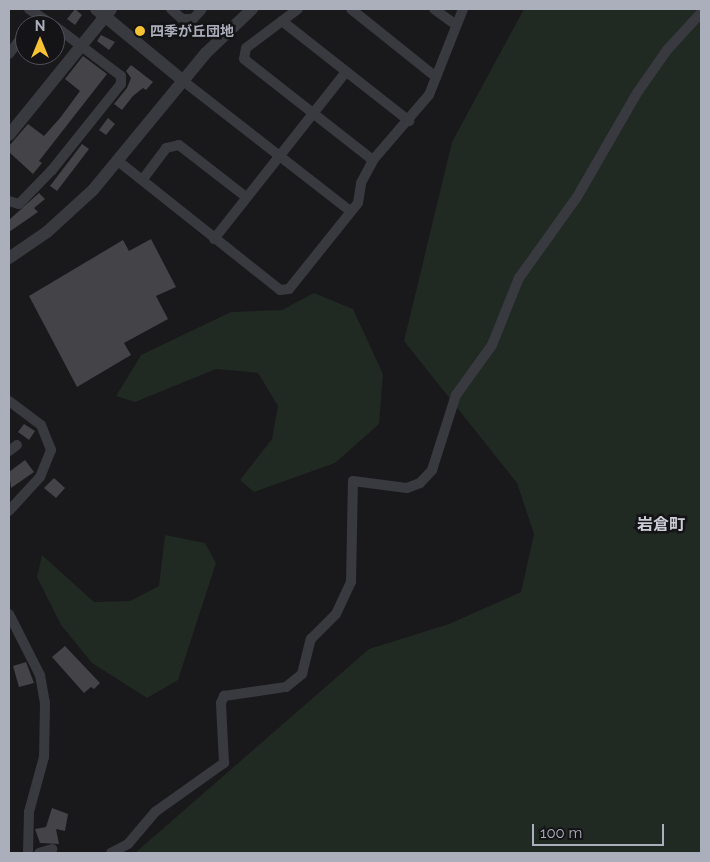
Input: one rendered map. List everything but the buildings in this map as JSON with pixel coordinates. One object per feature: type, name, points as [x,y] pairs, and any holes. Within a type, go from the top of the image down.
[{"type":"street","points":[[170,9],[182,19],[193,19],[202,9]]},
{"type":"street","points":[[10,255],[71,212],[118,161],[182,80],[252,9]]},
{"type":"street","points":[[298,9],[246,48],[244,59],[373,160]]},
{"type":"street","points":[[351,9],[436,78]]},
{"type":"street","points":[[434,9],[456,25]]},
{"type":"street","points":[[118,161],[280,290],[289,288],[358,203],[361,183],[373,160],[409,121],[429,95],[463,9]]},
{"type":"street","points":[[9,135],[82,45],[104,11],[182,80],[350,211]]},
{"type":"street","points":[[111,853],[128,844],[155,812],[224,763],[220,703],[224,696],[286,687],[302,674],[311,639],[336,614],[351,582],[353,481],[408,488],[420,483],[432,470],[456,395],[492,345],[519,278],[577,197],[637,93],[667,50],[701,13]]},
{"type":"street","points":[[282,21],[345,73],[409,121]]},
{"type":"street","points":[[9,201],[19,204],[121,84],[122,76],[65,33]]},
{"type":"street","points":[[214,238],[345,73]]},
{"type":"street","points":[[143,180],[166,148],[179,145],[246,197]]},
{"type":"street","points":[[9,401],[42,425],[51,450],[40,477],[9,511]]},
{"type":"street","points":[[9,614],[40,676],[45,702],[44,757],[29,812],[28,853]]},
{"type":"street","points":[[39,853],[52,850]]},
{"type":"shaded area","points":[[524,9],[701,9],[701,853],[135,853],[369,649],[449,624],[521,592],[534,534],[517,483],[404,341],[452,142]]},
{"type":"shaded area","points":[[314,293],[353,309],[383,374],[379,424],[335,463],[254,492],[240,480],[272,439],[278,406],[258,373],[216,369],[135,402],[116,396],[141,355],[231,312],[282,310]]},
{"type":"shaded area","points":[[165,535],[205,543],[216,563],[178,680],[147,698],[92,663],[61,625],[37,577],[42,555],[94,602],[130,601],[159,586]]},
{"type":"place","name":"四季が丘団地","points":[[140,31]]},
{"type":"district","name":"岩倉町","points":[[661,525]]}]
